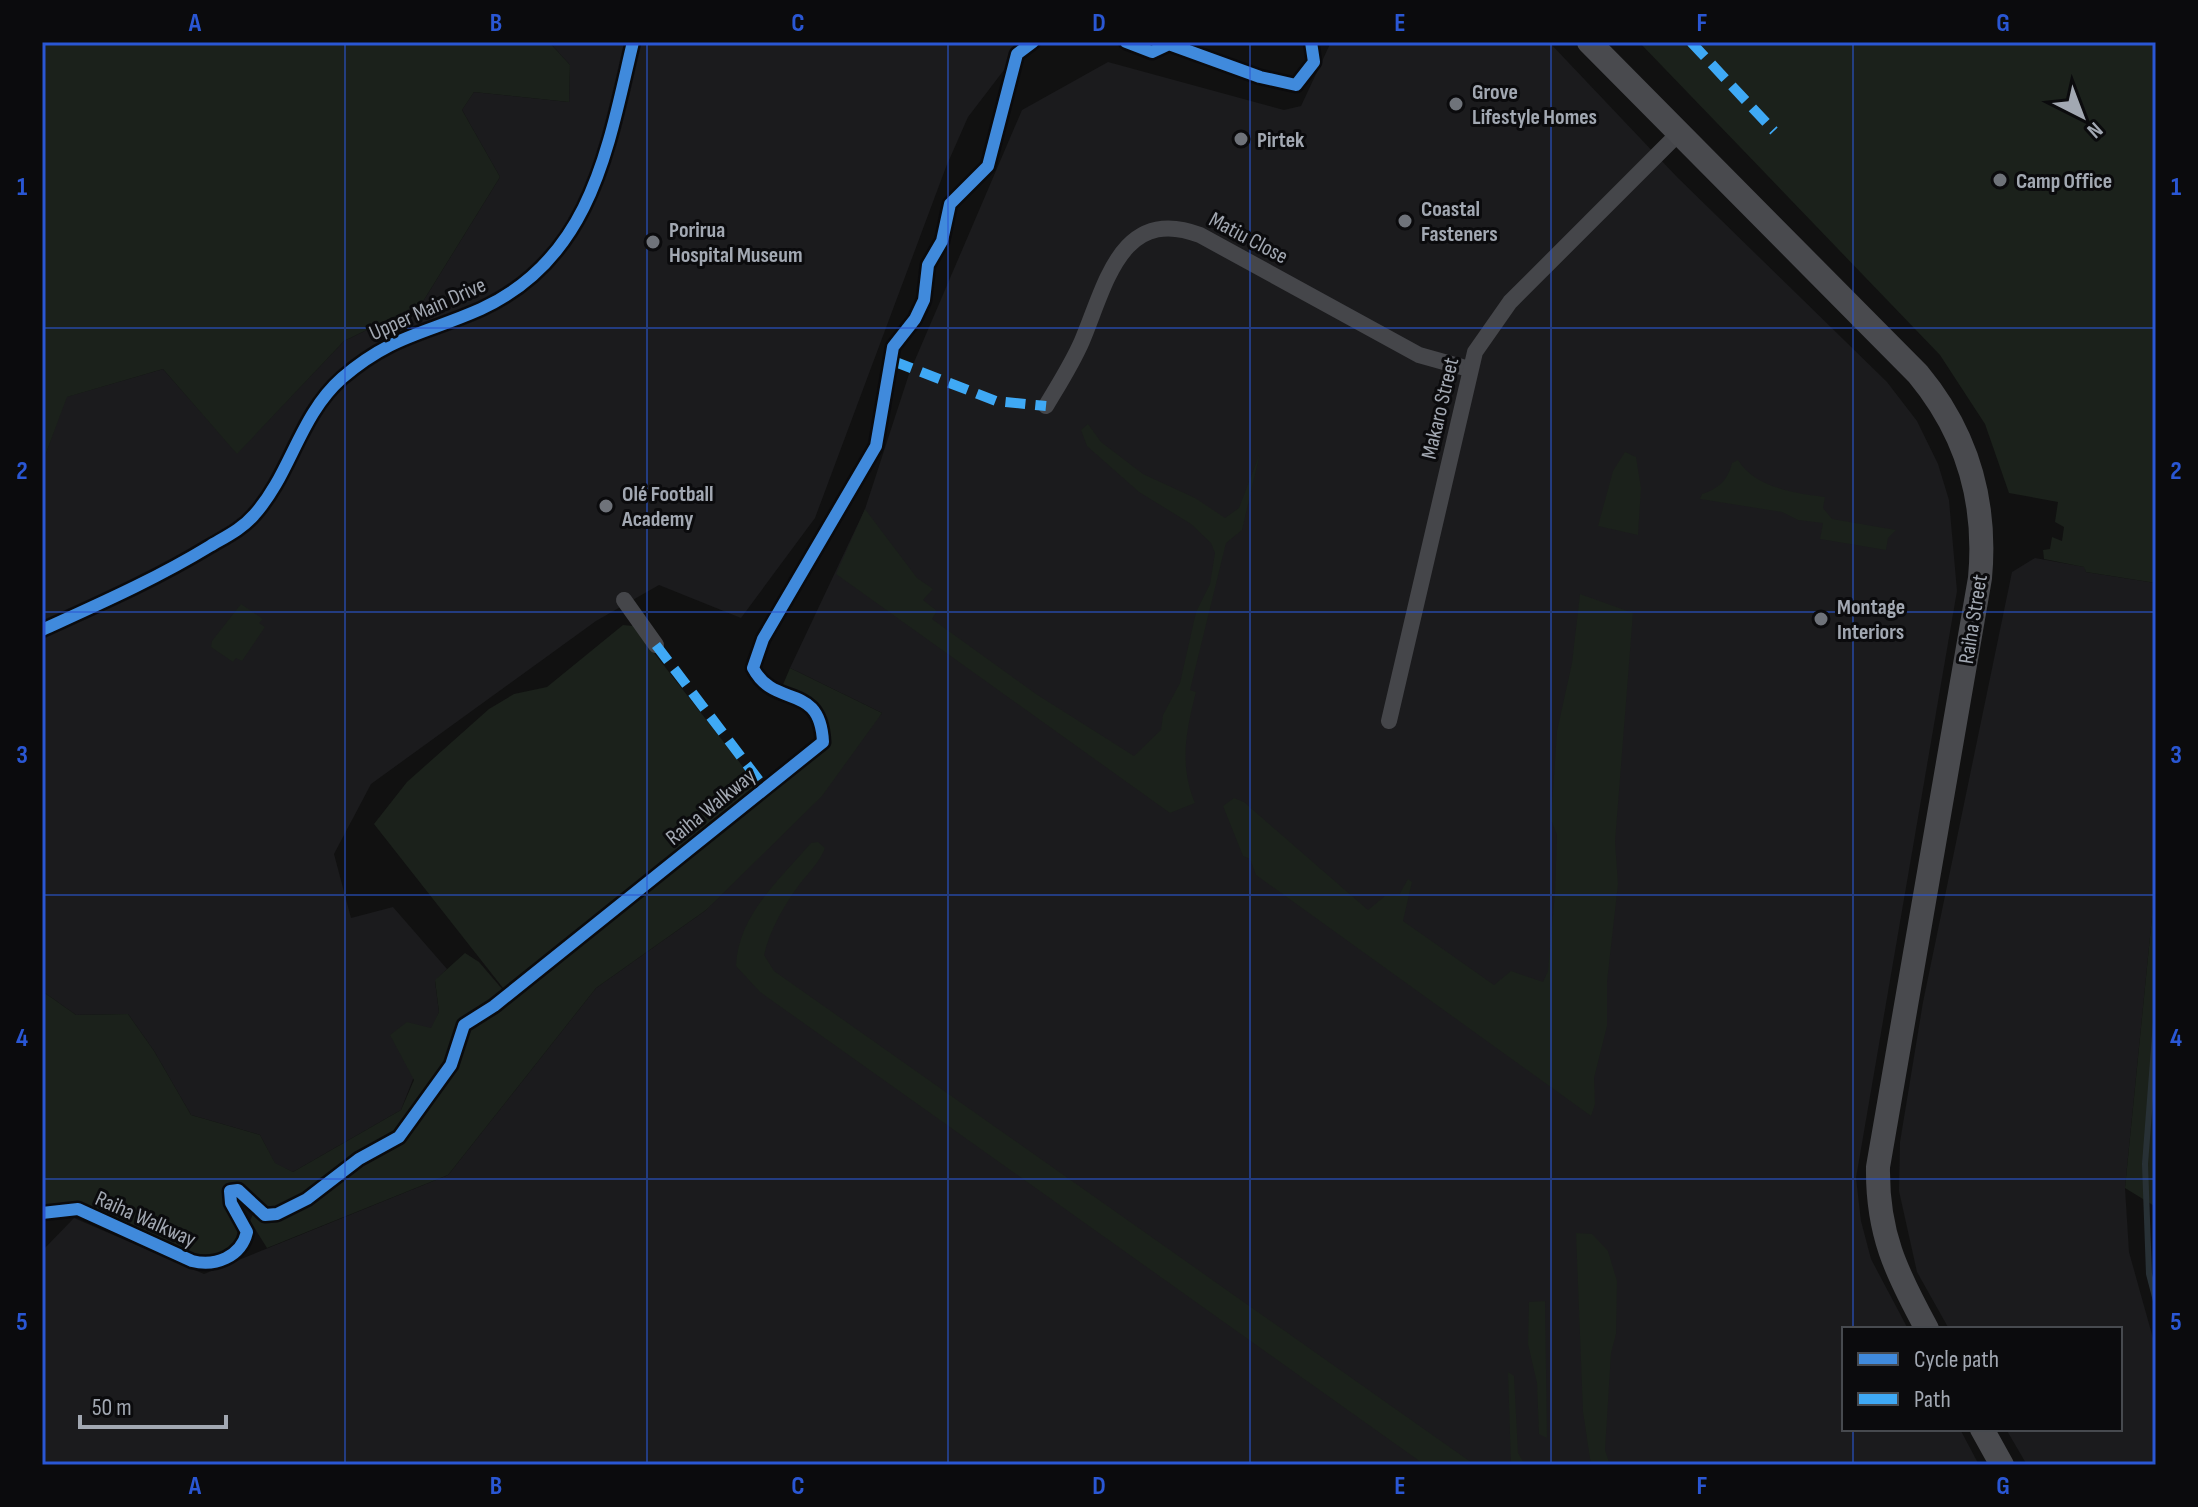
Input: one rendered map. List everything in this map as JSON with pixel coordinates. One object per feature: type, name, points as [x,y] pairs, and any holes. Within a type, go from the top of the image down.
[{"type":"main road","name":"Raiha Street","points":[[1589,42],[1930,389],[1960,440],[1979,504],[1982,554],[1977,599],[1878,1167],[1877,1203],[1889,1253],[1926,1327]]},
{"type":"main road","points":[[1983,1431],[2002,1465]]},
{"type":"street","name":"Upper Main Drive","points":[[42,630],[152,579],[239,528],[267,498],[308,416],[339,380],[386,345],[488,306],[533,273],[573,230],[589,204],[601,174],[633,42]]},
{"type":"street","name":"Makaro Street","points":[[1389,721],[1469,369],[1483,336],[1503,311],[1680,132]]},
{"type":"street","name":"Matiu Close","points":[[1046,406],[1074,360],[1116,260],[1140,235],[1162,226],[1200,235],[1419,355],[1469,369]]},
{"type":"street","points":[[624,600],[656,645]]},
{"type":"shaded area","points":[[42,42],[549,42],[570,65],[569,102],[474,92],[462,110],[500,177],[422,303],[344,341],[237,454],[163,369],[67,397],[42,464]]},
{"type":"shaded area","points":[[549,42],[1037,42],[1017,53],[968,117],[946,167],[815,518],[741,618],[659,585],[596,621],[371,784],[334,854],[351,918],[393,907],[447,969],[435,981],[439,1012],[401,1110],[293,1172],[275,1164],[260,1135],[191,1115],[154,1051],[128,1014],[76,1015],[42,991],[42,464],[66,397],[163,369],[237,453],[344,341],[422,303],[500,177],[462,110],[474,92],[569,102],[570,65]]},
{"type":"shaded area","points":[[1331,42],[1549,42],[1677,177],[1887,382],[1917,421],[1938,464],[1949,500],[1957,591],[1856,1178],[1861,1221],[1871,1259],[1907,1327],[1842,1327],[1842,1431],[1961,1431],[1979,1465],[42,1465],[42,1251],[74,1218],[204,1274],[448,1175],[596,988],[706,910],[882,713],[790,668],[865,509],[909,374],[1022,110],[1108,62],[1284,110],[1301,106]]},
{"type":"shaded area","points":[[1639,42],[2156,42],[2156,583],[2086,572],[2084,567],[2044,559],[2043,550],[2050,549],[2052,537],[2062,541],[2064,527],[2055,522],[2058,502],[2009,493],[1985,424],[1940,355]]},
{"type":"shaded area","points":[[1088,424],[1101,442],[1143,474],[1195,498],[1225,518],[1239,508],[1260,453],[1242,530],[1226,543],[1190,690],[1196,692],[1187,734],[1186,761],[1195,803],[1170,813],[836,574],[865,509],[917,578],[933,589],[923,600],[937,611],[932,619],[1036,694],[1134,756],[1161,730],[1163,715],[1180,683],[1196,612],[1210,584],[1215,553],[1211,543],[1191,524],[1139,492],[1087,446],[1081,430]]},
{"type":"shaded area","points":[[1625,452],[1636,457],[1641,488],[1638,535],[1598,526],[1613,471]]},
{"type":"shaded area","points":[[1738,460],[1765,483],[1825,497],[1823,508],[1832,519],[1896,530],[1888,538],[1886,550],[1820,539],[1823,523],[1798,520],[1782,512],[1700,499],[1702,494],[1722,483],[1732,463]]},
{"type":"shaded area","points":[[2035,558],[2085,567],[2086,572],[2156,583],[2156,878],[2125,1188],[2129,1252],[2156,1349],[2156,1465],[2027,1465],[2007,1431],[2122,1431],[2122,1327],[1948,1327],[1917,1272],[1899,1191],[1900,1142],[1923,1002],[2012,572]]},
{"type":"shaded area","points":[[1580,594],[1633,613],[1615,842],[1618,884],[1607,982],[1607,1026],[1594,1078],[1595,1104],[1591,1116],[1256,875],[1250,859],[1243,856],[1223,806],[1234,798],[1244,802],[1368,910],[1385,896],[1399,895],[1408,879],[1412,882],[1403,921],[1494,985],[1511,971],[1543,982],[1548,971],[1555,892],[1557,835],[1551,820],[1557,731],[1572,663]]},
{"type":"shaded area","points":[[241,604],[263,619],[259,623],[265,627],[242,661],[236,658],[233,662],[211,647],[212,641]]},
{"type":"shaded area","points":[[623,625],[633,626],[758,786],[503,988],[374,824],[407,782],[489,709],[514,694],[547,687]]},
{"type":"shaded area","points":[[790,668],[882,713],[822,796],[706,910],[596,988],[448,1175],[267,1248],[250,1221],[257,1205],[238,1186],[227,1187],[223,1195],[239,1226],[234,1247],[201,1260],[79,1202],[42,1208],[42,991],[76,1015],[128,1014],[154,1051],[191,1115],[260,1135],[275,1163],[293,1172],[401,1110],[414,1080],[390,1035],[407,1022],[431,1028],[439,1012],[435,980],[465,953],[479,962],[503,990],[760,788],[801,764],[828,742],[827,729],[817,705],[782,687]]},
{"type":"shaded area","points":[[818,842],[825,848],[823,853],[773,928],[764,955],[774,971],[1475,1465],[1425,1465],[760,992],[736,966],[744,930],[774,884],[811,843]]},
{"type":"shaded area","points":[[2156,877],[2156,1207],[2125,1188]]},
{"type":"shaded area","points":[[1576,1233],[1592,1234],[1608,1251],[1617,1281],[1616,1334],[1611,1353],[1605,1450],[1610,1465],[1591,1465],[1583,1412]]},
{"type":"shaded area","points":[[1545,1301],[1547,1438],[1539,1434],[1537,1383],[1528,1344],[1529,1302]]},
{"type":"shaded area","points":[[1508,1372],[1514,1376],[1518,1453],[1525,1465],[1511,1465]]},
{"type":"waterway","points":[[2156,1022],[2145,1164],[2149,1274],[2156,1301]]},
{"type":"marked path","points":[[1691,42],[1774,131]]},
{"type":"marked path","points":[[893,361],[996,401],[1046,406]]},
{"type":"marked path","points":[[656,645],[764,787]]},
{"type":"cycle path","points":[[42,630],[148,580],[239,529],[267,499],[315,410],[342,378],[393,344],[481,309],[518,287],[548,261],[571,230],[589,196],[614,121],[633,42]]},
{"type":"cycle path","name":"Raiha Walkway","points":[[42,1213],[78,1209],[201,1263],[218,1261],[233,1254],[247,1232],[231,1203],[230,1191],[238,1190],[265,1215],[277,1214],[307,1199],[359,1159],[399,1137],[451,1065],[464,1025],[494,1006],[823,742],[820,723],[814,711],[805,703],[773,689],[762,681],[753,668],[763,639],[876,446],[893,347],[915,319],[924,300],[928,265],[942,241],[950,204],[988,166],[1017,54],[1033,42]]},
{"type":"cycle path","points":[[1126,42],[1152,52],[1169,44],[1260,77],[1296,85],[1314,62],[1311,42]]},
{"type":"place","name":"Grove Lifestyle Homes","points":[[1456,104]]},
{"type":"place","name":"Pirtek","points":[[1241,139]]},
{"type":"place","name":"Camp Office","points":[[2000,180]]},
{"type":"place","name":"Coastal Fasteners","points":[[1405,221]]},
{"type":"place","name":"Porirua Hospital Museum","points":[[653,242]]},
{"type":"place","name":"Olé Football Academy","points":[[606,506]]},
{"type":"place","name":"Montage Interiors","points":[[1821,619]]}]
